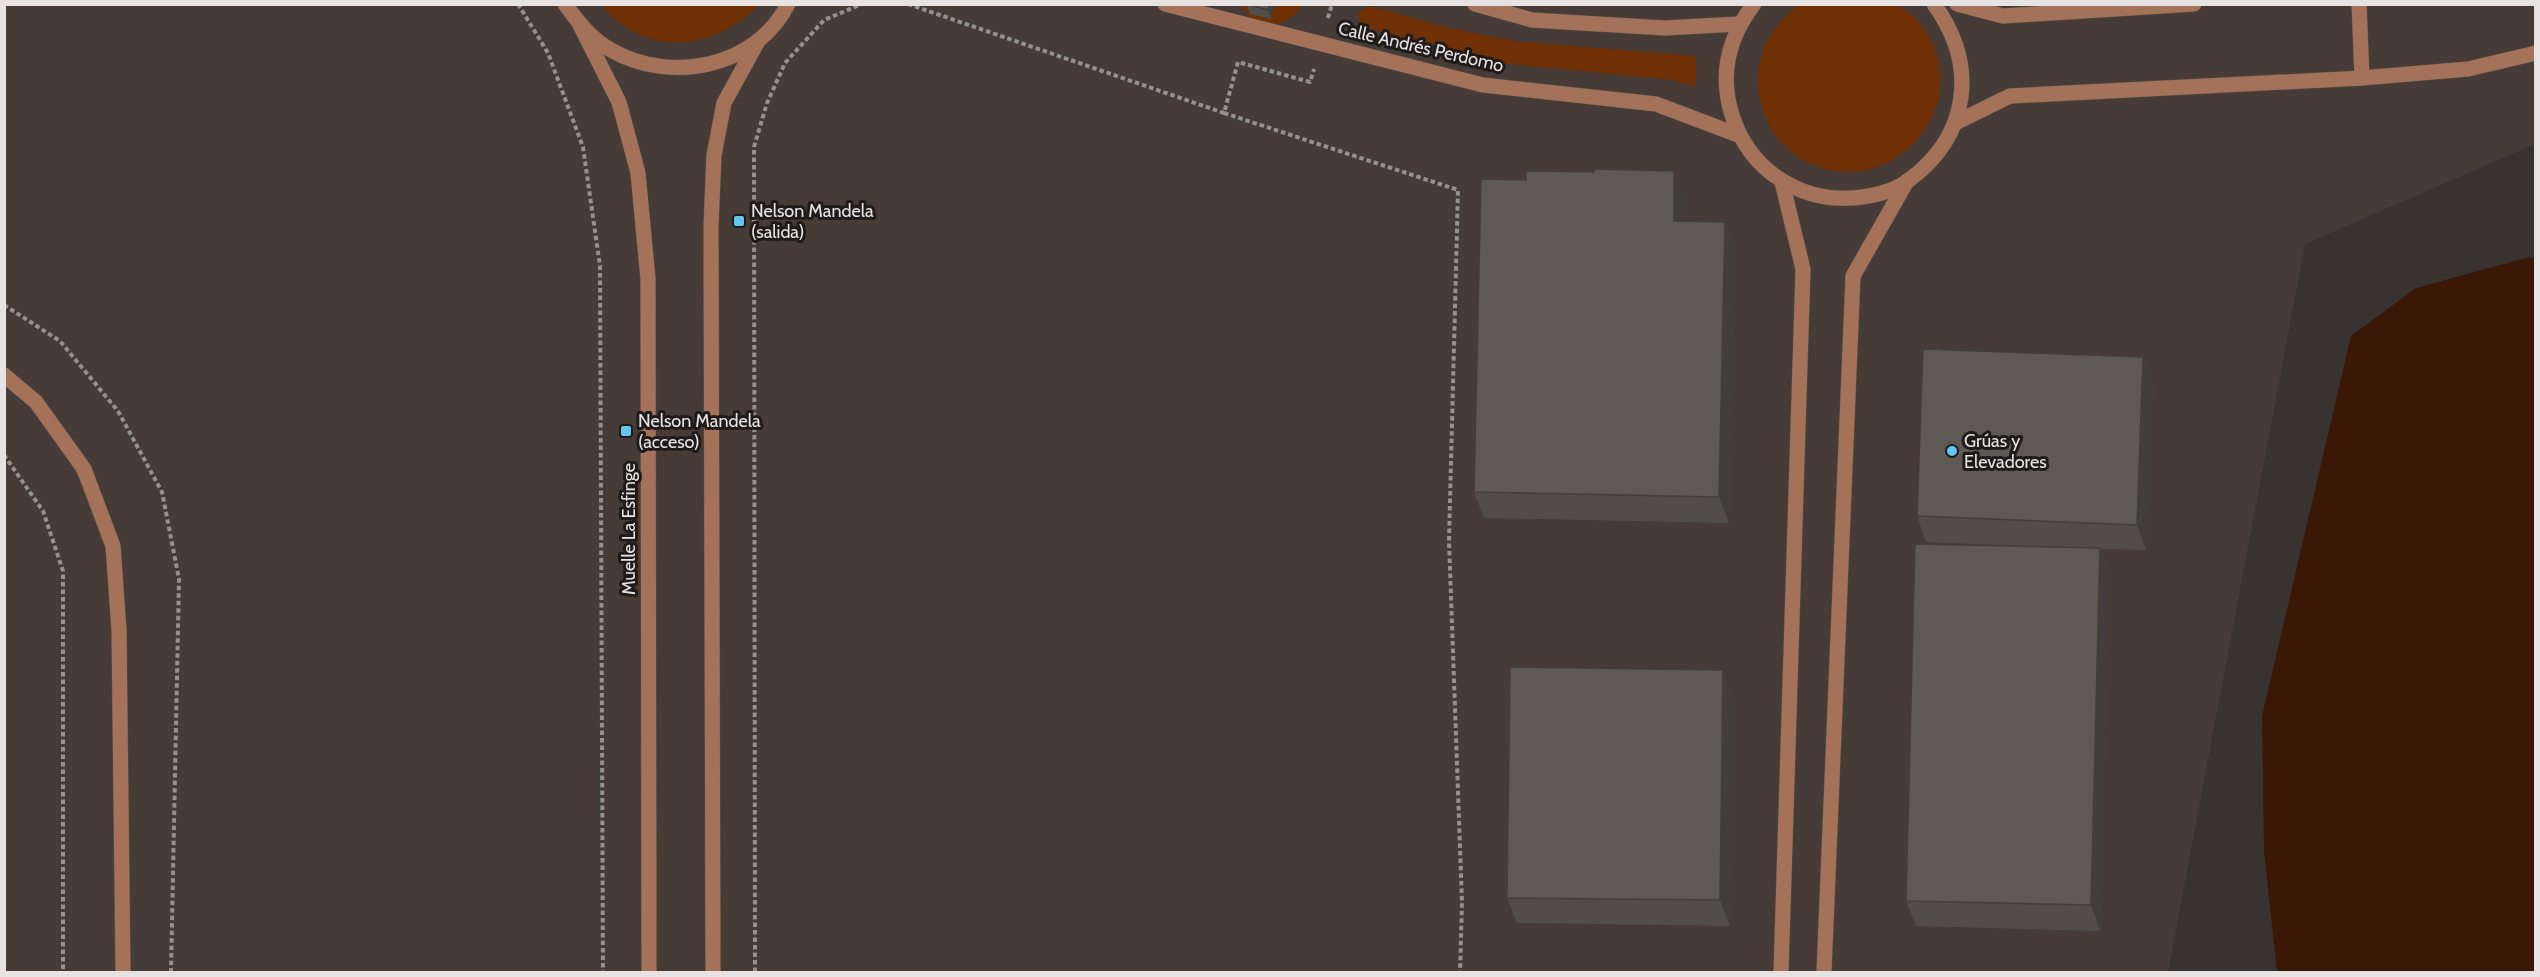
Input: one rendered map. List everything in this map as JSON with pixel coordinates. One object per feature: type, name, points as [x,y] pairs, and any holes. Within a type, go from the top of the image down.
[{"type":"street","points":[[566,4],[580,25],[610,50],[646,65],[685,69],[723,61],[757,43]]},
{"type":"street","points":[[713,972],[711,226],[714,155],[724,103],[757,43],[785,10],[801,4]]},
{"type":"street","name":"Calle Andrés Perdomo","points":[[1165,4],[1483,85],[1656,104],[1738,135]]},
{"type":"street","points":[[1475,4],[1532,20],[1665,28],[1739,24]]},
{"type":"street","points":[[1754,4],[1739,24],[1726,60],[1726,98],[1738,135],[1756,161],[1782,182],[1812,195],[1844,199],[1877,195],[1907,181],[1936,156],[1954,123],[1962,90],[1960,57],[1949,25],[1934,4]]},
{"type":"street","points":[[1957,4],[2003,16],[2194,4]]},
{"type":"street","points":[[2359,4],[2362,78]]},
{"type":"street","name":"Muelle La Esfinge","points":[[580,25],[619,102],[638,173],[648,279],[649,972]]},
{"type":"street","points":[[1954,123],[2010,96],[2362,78],[2468,69],[2535,53]]},
{"type":"street","points":[[1824,972],[1852,276],[1907,181]]},
{"type":"street","points":[[1781,972],[1803,270],[1782,182]]},
{"type":"street","points":[[4,375],[36,402],[84,469],[113,546],[119,630],[123,972]]},
{"type":"path","points":[[518,4],[548,53],[583,147],[600,266],[603,972]]},
{"type":"path","points":[[755,972],[753,147],[767,103],[785,63],[824,20],[862,4]]},
{"type":"path","points":[[908,4],[1224,114],[1458,190],[1449,541],[1462,903],[1460,972]]},
{"type":"path","points":[[1224,114],[1238,62],[1310,82],[1332,4]]},
{"type":"path","points":[[4,455],[43,511],[63,571],[63,972]]},
{"type":"shaded area","points":[[5,5],[2535,5],[2535,144],[2305,244],[2168,972],[5,972]]},
{"type":"shaded area","points":[[601,5],[759,5],[741,21],[721,32],[700,40],[679,42],[658,41],[638,34],[619,22]]},
{"type":"shaded area","points":[[1240,5],[1302,5],[1294,16],[1277,25],[1250,18]]},
{"type":"shaded area","points":[[1798,5],[1899,5],[1919,22],[1936,52],[1940,82],[1934,111],[1920,137],[1898,157],[1870,169],[1840,171],[1807,162],[1797,156],[1781,142],[1769,125],[1759,95],[1761,56],[1779,23]]},
{"type":"shaded area","points":[[1370,6],[1446,27],[1515,41],[1696,56],[1696,87],[1672,80],[1497,63],[1363,27],[1358,16],[1361,10]]},
{"type":"shaded area","points":[[2529,257],[2536,259],[2535,972],[2277,972],[2264,851],[2262,716],[2351,336],[2416,288]]},
{"type":"building","points":[[1247,4],[1269,4],[1268,10]]},
{"type":"building","points":[[1594,169],[1674,171],[1674,221],[1725,222],[1719,497],[1474,492],[1481,179],[1526,180],[1526,171],[1594,172]]},
{"type":"building","points":[[1923,349],[2143,357],[2137,525],[1917,516]]},
{"type":"building","points":[[1915,544],[2100,548],[2091,905],[1906,901]]},
{"type":"building","points":[[1510,667],[1723,670],[1720,900],[1507,898]]},
{"type":"place","name":"Nelson Mandela (salida)","points":[[739,221]]},
{"type":"place","name":"Nelson Mandela (acceso)","points":[[626,431]]},
{"type":"place","name":"Grúas y Elevadores","points":[[1952,451]]}]
